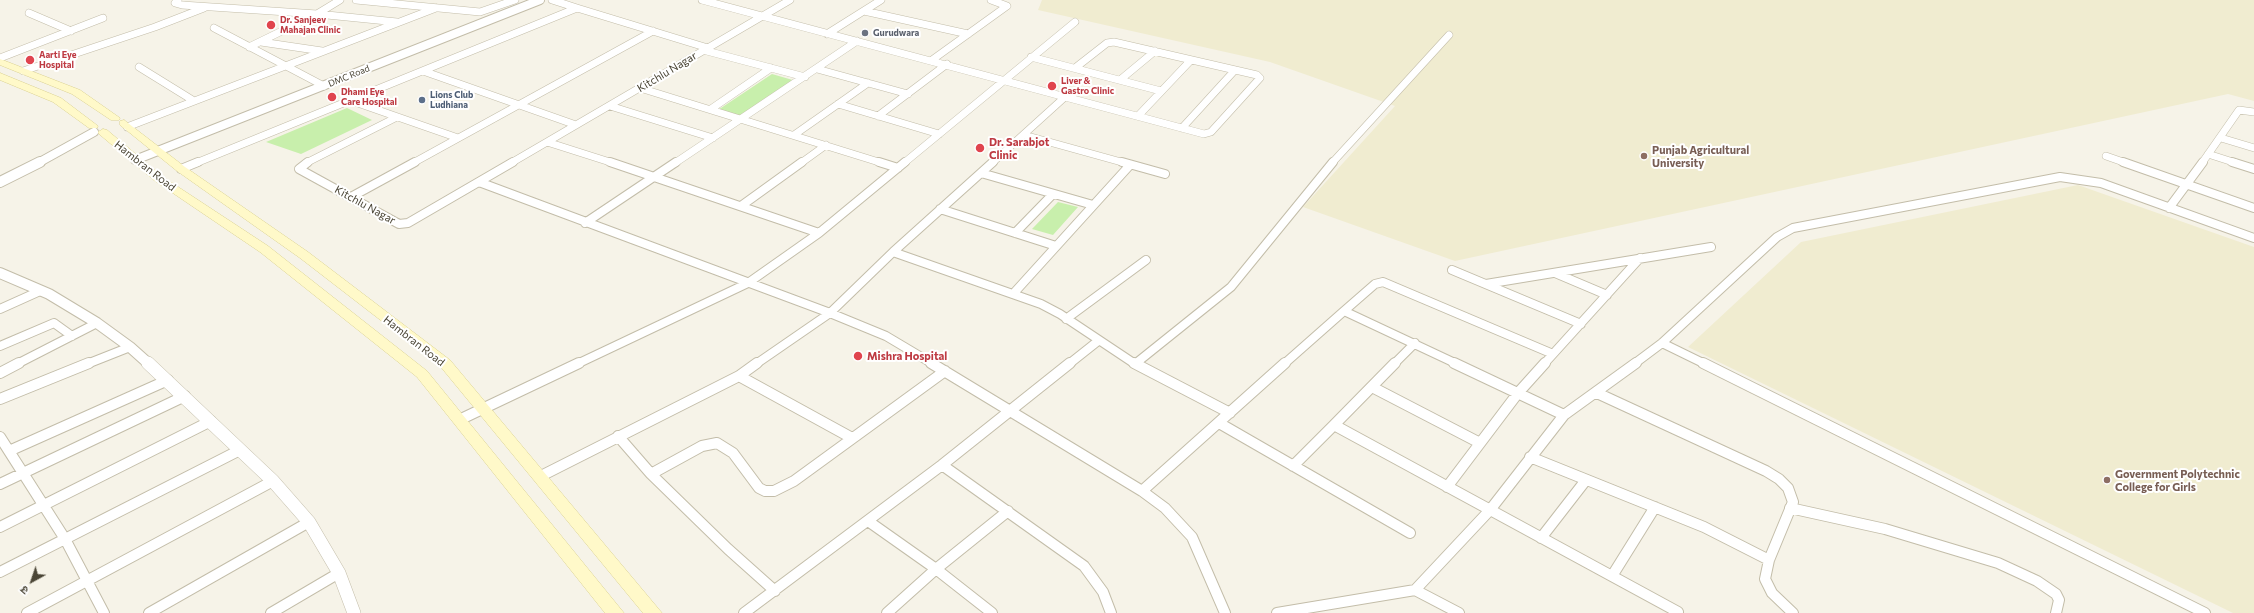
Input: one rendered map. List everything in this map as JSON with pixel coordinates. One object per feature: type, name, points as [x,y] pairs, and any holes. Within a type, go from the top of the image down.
[{"type":"main road","name":"Hambran Road","points":[[0,62],[76,92],[122,122],[181,169],[304,255],[444,364],[653,613]]},
{"type":"main road","name":"Hambran Road","points":[[0,76],[58,100],[159,179],[264,249],[422,374],[615,613]]},
{"type":"main road","points":[[96,130],[118,127],[122,122]]},
{"type":"street","points":[[178,0],[175,3],[207,7],[317,14],[398,22]]},
{"type":"street","points":[[249,47],[317,14],[340,0]]},
{"type":"street","points":[[356,0],[484,12],[515,0]]},
{"type":"street","points":[[133,158],[321,84],[525,0]]},
{"type":"street","name":"DMC Road","points":[[321,84],[540,0]]},
{"type":"street","points":[[552,0],[706,49],[805,77]]},
{"type":"street","points":[[702,0],[827,34],[1004,79],[1204,134],[1211,132],[1260,78],[1257,75],[1117,42],[1109,42],[1075,68]]},
{"type":"street","name":"Kitchlu Nagar","points":[[397,117],[299,168],[401,224],[408,223],[790,0]]},
{"type":"street","points":[[827,34],[881,0]]},
{"type":"street","points":[[932,60],[1007,6],[991,0]]},
{"type":"street","points":[[23,71],[155,27],[207,7]]},
{"type":"street","points":[[122,122],[194,101],[436,8]]},
{"type":"street","points":[[181,169],[577,8]]},
{"type":"street","points":[[864,10],[968,34]]},
{"type":"street","points":[[29,13],[71,30]]},
{"type":"street","points":[[0,58],[103,18]]},
{"type":"street","points":[[459,420],[748,283],[819,233],[1075,22]]},
{"type":"street","points":[[214,28],[321,84]]},
{"type":"street","points":[[352,197],[653,31]]},
{"type":"street","points":[[1135,364],[1231,287],[1254,261],[1319,177],[1449,34]]},
{"type":"street","points":[[585,223],[657,177],[857,41]]},
{"type":"street","points":[[261,42],[323,51]]},
{"type":"street","points":[[1120,80],[1155,51]]},
{"type":"street","points":[[1031,57],[1161,91]]},
{"type":"street","points":[[1138,116],[1191,60]]},
{"type":"street","points":[[878,116],[947,64]]},
{"type":"street","points":[[139,67],[194,101]]},
{"type":"street","points":[[711,109],[771,68]]},
{"type":"street","points":[[817,69],[908,94]]},
{"type":"street","points":[[1182,128],[1235,70]]},
{"type":"street","points":[[423,71],[576,125]]},
{"type":"street","points":[[794,135],[868,83]]},
{"type":"street","points":[[640,88],[898,168]]},
{"type":"street","points":[[539,477],[739,376],[830,313],[893,252],[1066,96]]},
{"type":"street","points":[[349,100],[458,138]]},
{"type":"street","points":[[838,104],[939,134]]},
{"type":"street","points":[[610,106],[713,138]]},
{"type":"street","points":[[2169,208],[2188,185],[2239,110],[2254,112]]},
{"type":"street","points":[[0,182],[27,169],[96,130]]},
{"type":"street","points":[[1024,135],[1165,174]]},
{"type":"street","points":[[2220,138],[2254,148]]},
{"type":"street","points":[[547,142],[657,177],[819,233]]},
{"type":"street","points":[[741,206],[826,145]]},
{"type":"street","points":[[2208,154],[2254,169]]},
{"type":"street","points":[[2106,156],[2254,208]]},
{"type":"street","points":[[1013,294],[1130,165]]},
{"type":"street","points":[[981,173],[1093,205]]},
{"type":"street","points":[[1414,590],[1490,510],[1564,415],[1597,394],[1662,342],[1777,237],[1794,228],[2060,177],[2077,178],[2101,183],[2254,238]]},
{"type":"street","points":[[479,182],[585,223],[830,313],[886,336],[1142,491],[1165,508],[1192,537],[1225,613]]},
{"type":"street","points":[[1015,233],[1053,194]]},
{"type":"street","points":[[940,209],[1056,246]]},
{"type":"street","points":[[1486,284],[1711,247]]},
{"type":"street","points":[[893,252],[1041,304],[1135,364],[1230,413]]},
{"type":"street","points":[[1446,487],[1518,393],[1640,258]]},
{"type":"street","points":[[1066,319],[1146,260]]},
{"type":"street","points":[[1452,270],[1581,324]]},
{"type":"street","points":[[1554,272],[1607,295]]},
{"type":"street","points":[[0,273],[77,309],[130,348],[168,380],[212,421],[273,481],[309,522],[338,573],[354,613]]},
{"type":"street","points":[[1142,491],[1375,284],[1383,282],[1553,354]]},
{"type":"street","points":[[0,309],[40,291]]},
{"type":"street","points":[[1344,311],[1415,343],[1564,415]]},
{"type":"street","points":[[0,346],[54,323],[72,336]]},
{"type":"street","points":[[0,373],[97,323]]},
{"type":"street","points":[[744,613],[757,609],[775,591],[942,465],[1098,341]]},
{"type":"street","points":[[1662,342],[2205,613]]},
{"type":"street","points":[[1293,466],[1415,343]]},
{"type":"street","points":[[0,399],[130,348]]},
{"type":"street","points":[[651,474],[702,446],[717,443],[733,453],[759,488],[766,491],[774,491],[794,481],[945,371]]},
{"type":"street","points":[[739,376],[852,438]]},
{"type":"street","points":[[9,451],[168,380]]},
{"type":"street","points":[[1372,387],[1480,443]]},
{"type":"street","points":[[1597,394],[1766,471],[1779,479],[1788,488],[1792,502],[1769,560],[1765,579],[1768,587],[1793,613]]},
{"type":"street","points":[[0,484],[185,396]]},
{"type":"street","points":[[0,527],[212,421]]},
{"type":"street","points":[[1219,423],[1410,533]]},
{"type":"street","points":[[1334,425],[1678,612]]},
{"type":"street","points":[[618,436],[651,474],[728,549],[775,591]]},
{"type":"street","points":[[0,437],[65,539],[104,613]]},
{"type":"street","points":[[0,572],[240,450]]},
{"type":"street","points":[[1530,457],[1704,527],[1769,560]]},
{"type":"street","points":[[942,465],[1084,566],[1103,592],[1111,613]]},
{"type":"street","points":[[1541,538],[1586,480]]},
{"type":"street","points":[[27,613],[273,481]]},
{"type":"street","points":[[1612,576],[1655,507]]},
{"type":"street","points":[[1790,508],[1885,529],[1998,563],[2053,592],[2059,600],[2056,613]]},
{"type":"street","points":[[887,613],[936,569],[1008,511]]},
{"type":"street","points":[[149,613],[309,522]]},
{"type":"street","points":[[868,522],[936,569],[992,613]]},
{"type":"street","points":[[271,613],[338,573]]},
{"type":"street","points":[[1277,613],[1414,590],[1459,613]]},
{"type":"shaded area","name":"Punjab Agricultural University","points":[[1042,0],[2254,0],[2254,101],[2228,94],[1455,261],[1303,207],[1395,106],[1270,62],[1038,10]]},
{"type":"shaded area","name":"Government Polytechnic College for Girls","points":[[2078,185],[2254,247],[2254,613],[2233,613],[1688,347],[1801,242]]},
{"type":"green space","points":[[772,74],[796,81],[742,117],[718,110]]},
{"type":"green space","points":[[347,108],[372,120],[301,154],[266,142]]},
{"type":"green space","points":[[1058,202],[1078,207],[1053,235],[1032,229]]},
{"type":"place","name":"Dr. Sanjeev Mahajan Clinic","points":[[271,25]]},
{"type":"place","name":"Gurudwara","points":[[865,33]]},
{"type":"place","name":"Aarti Eye Hospital","points":[[30,60]]},
{"type":"place","name":"Liver & Gastro Clinic","points":[[1052,86]]},
{"type":"place","name":"Dhami Eye Care Hospital","points":[[332,97]]},
{"type":"place","name":"Lions Club Ludhiana","points":[[422,100]]},
{"type":"place","name":"Dr. Sarabjot Clinic","points":[[980,148]]},
{"type":"place","name":"Punjab Agricultural University","points":[[1644,156]]},
{"type":"place","name":"Mishra Hospital","points":[[858,356]]},
{"type":"place","name":"Government Polytechnic College for Girls","points":[[2107,480]]}]
